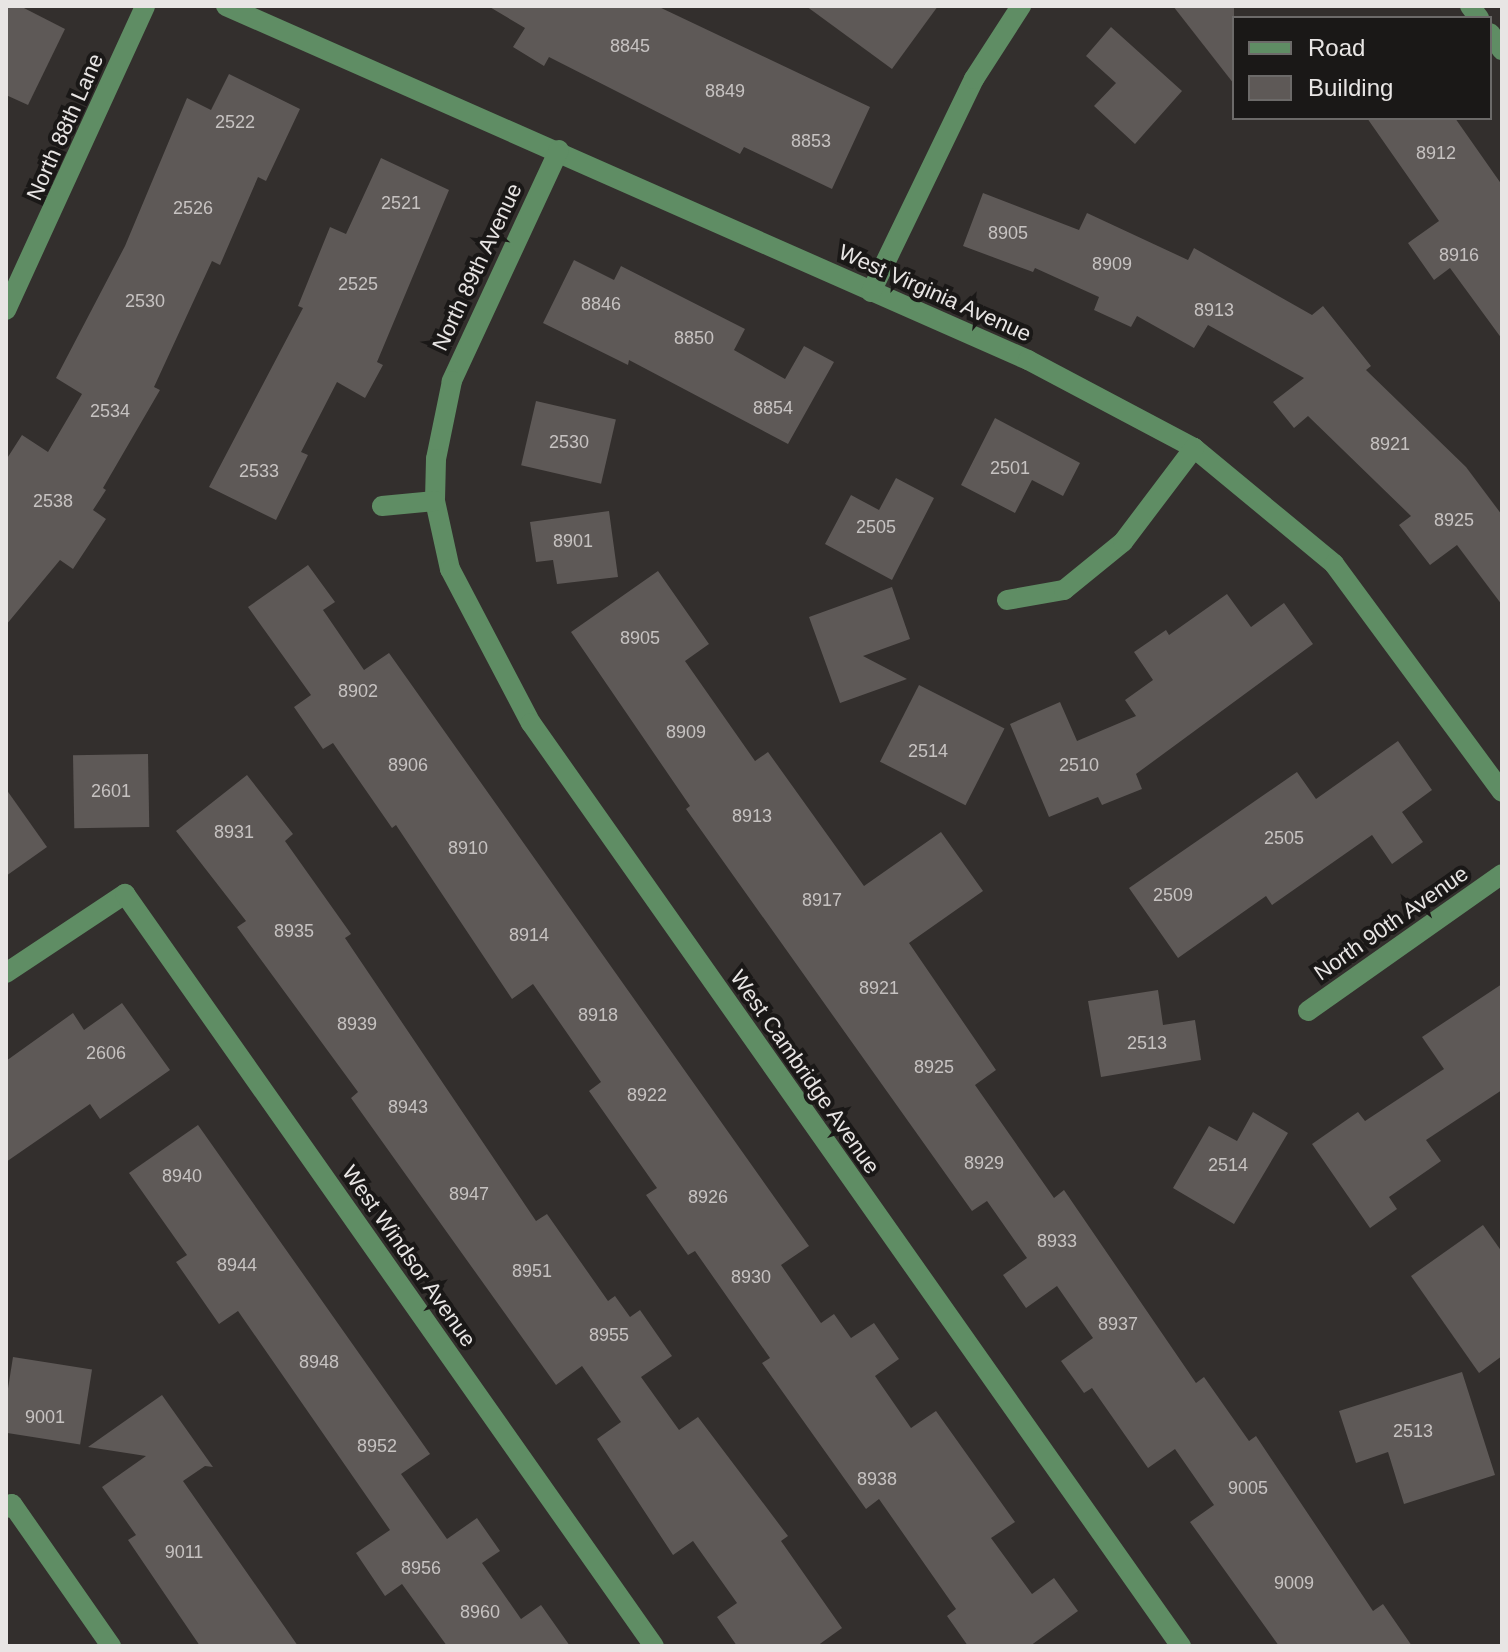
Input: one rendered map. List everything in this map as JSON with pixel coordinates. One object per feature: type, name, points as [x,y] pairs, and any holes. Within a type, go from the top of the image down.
[{"type":"street","name":"North 88th Lane","points":[[6,310],[145,6]]},
{"type":"street","name":"West Virginia Avenue","points":[[226,6],[559,150],[1028,360],[1194,448],[1334,564],[1502,792]]},
{"type":"street","points":[[871,292],[974,79],[1021,6]]},
{"type":"street","name":"North 89th Avenue","points":[[435,501],[436,459],[452,381],[559,150]]},
{"type":"street","points":[[1007,600],[1064,590],[1123,542],[1194,448]]},
{"type":"street","points":[[382,506],[435,501]]},
{"type":"street","name":"West Cambridge Avenue","points":[[435,501],[450,569],[531,723],[1181,1646]]},
{"type":"street","name":"North 90th Avenue","points":[[1308,1011],[1502,874]]},
{"type":"street","name":"West Windsor Avenue","points":[[6,973],[125,894],[654,1646]]},
{"type":"street","points":[[9,1506],[111,1646]]},
{"type":"building","points":[[6,6],[20,6],[65,29],[28,105],[6,95]]},
{"type":"building","points":[[488,6],[657,6],[870,107],[832,189],[744,147],[740,154],[549,57],[544,66],[513,47],[525,28]]},
{"type":"building","points":[[806,6],[938,6],[892,69]]},
{"type":"building","points":[[1173,6],[1234,6],[1232,81]]},
{"type":"building","points":[[1111,27],[1182,91],[1135,144],[1094,106],[1116,83],[1086,56]]},
{"type":"building","points":[[229,74],[300,109],[266,181],[258,177],[220,265],[212,261],[154,387],[160,390],[103,488],[106,490],[93,510],[106,519],[73,569],[60,560],[6,625],[6,460],[22,435],[48,452],[82,394],[56,378],[125,246],[187,98],[211,110]]},
{"type":"building","points":[[1368,120],[1456,120],[1502,185],[1502,339],[1450,268],[1434,280],[1408,243],[1439,221]]},
{"type":"building","points":[[381,158],[449,190],[377,362],[383,365],[365,398],[337,382],[301,452],[308,455],[276,520],[209,487],[303,308],[298,306],[330,227],[346,234]]},
{"type":"building","points":[[983,193],[1079,230],[1087,213],[1188,260],[1194,248],[1312,315],[1323,306],[1371,366],[1366,370],[1466,467],[1502,515],[1502,605],[1457,545],[1430,565],[1399,525],[1411,516],[1308,416],[1294,428],[1273,402],[1304,378],[1208,325],[1194,348],[1137,316],[1131,327],[1094,310],[1099,297],[1035,268],[1033,272],[963,246]]},
{"type":"building","points":[[574,260],[614,280],[621,266],[745,329],[734,350],[785,379],[804,346],[834,362],[788,444],[629,360],[628,365],[543,323]]},
{"type":"building","points":[[536,401],[616,419],[601,484],[521,465]]},
{"type":"building","points":[[995,418],[1080,463],[1063,496],[1032,480],[1015,513],[961,485]]},
{"type":"building","points":[[896,478],[934,498],[892,580],[825,544],[851,495],[879,510]]},
{"type":"building","points":[[609,511],[618,577],[557,584],[553,560],[536,562],[530,522]]},
{"type":"building","points":[[308,565],[335,602],[323,610],[364,670],[389,653],[809,1246],[781,1265],[821,1323],[834,1314],[851,1338],[874,1323],[899,1359],[875,1376],[911,1428],[936,1411],[1015,1522],[991,1538],[1032,1594],[1054,1578],[1078,1611],[1030,1646],[968,1646],[947,1616],[956,1609],[879,1499],[866,1509],[762,1363],[770,1358],[695,1251],[688,1255],[646,1195],[657,1188],[589,1091],[601,1082],[533,984],[512,999],[396,825],[392,828],[333,743],[323,749],[294,707],[311,695],[248,607]]},
{"type":"building","points":[[658,571],[709,644],[685,661],[755,761],[768,752],[864,886],[941,832],[983,891],[909,943],[996,1070],[975,1085],[1054,1198],[1064,1190],[1196,1383],[1204,1377],[1249,1441],[1256,1436],[1373,1611],[1383,1604],[1412,1646],[1279,1646],[1190,1522],[1214,1505],[1175,1449],[1148,1468],[1092,1388],[1084,1393],[1061,1361],[1093,1338],[1057,1286],[1026,1308],[1003,1275],[1027,1258],[987,1201],[972,1211],[686,809],[690,806],[571,632]]},
{"type":"building","points":[[892,587],[910,639],[863,656],[907,679],[840,703],[809,617]]},
{"type":"building","points":[[1227,594],[1251,627],[1284,603],[1313,644],[1136,774],[1142,789],[1102,805],[1098,797],[1049,817],[1010,724],[1060,702],[1077,741],[1136,716],[1125,700],[1153,680],[1134,652],[1166,630],[1169,635]]},
{"type":"building","points":[[919,685],[1005,729],[965,805],[880,762]]},
{"type":"building","points":[[1398,741],[1432,790],[1402,812],[1423,842],[1392,864],[1372,835],[1272,905],[1266,896],[1178,958],[1129,888],[1297,772],[1316,799]]},
{"type":"building","points":[[148,754],[149,827],[74,828],[73,755]]},
{"type":"building","points":[[247,775],[293,834],[285,841],[351,934],[345,938],[536,1221],[547,1214],[608,1301],[615,1296],[630,1317],[640,1310],[672,1356],[641,1377],[679,1430],[698,1417],[788,1536],[781,1541],[842,1628],[817,1646],[737,1646],[717,1617],[737,1603],[693,1541],[673,1555],[597,1439],[621,1422],[582,1366],[556,1385],[351,1098],[358,1092],[237,927],[246,921],[176,831]]},
{"type":"building","points":[[6,789],[47,847],[6,876]]},
{"type":"building","points":[[1502,984],[1502,1090],[1426,1140],[1441,1161],[1389,1197],[1397,1209],[1370,1228],[1312,1144],[1358,1112],[1365,1121],[1444,1069],[1422,1037]]},
{"type":"building","points":[[1158,990],[1163,1025],[1195,1020],[1201,1060],[1101,1077],[1088,1001]]},
{"type":"building","points":[[122,1003],[170,1070],[100,1119],[90,1104],[6,1162],[6,1061],[73,1013],[84,1030]]},
{"type":"building","points":[[1253,1112],[1288,1133],[1234,1224],[1173,1188],[1209,1126],[1237,1141]]},
{"type":"building","points":[[198,1125],[430,1454],[401,1474],[447,1539],[477,1518],[500,1551],[482,1563],[521,1619],[541,1605],[570,1646],[447,1646],[402,1584],[385,1596],[356,1553],[390,1530],[238,1311],[219,1324],[176,1262],[187,1255],[129,1173]]},
{"type":"building","points":[[1483,1225],[1502,1252],[1502,1356],[1479,1373],[1411,1276]]},
{"type":"building","points":[[13,1357],[92,1370],[80,1445],[6,1433],[6,1401]]},
{"type":"building","points":[[1462,1372],[1495,1475],[1404,1504],[1388,1452],[1356,1463],[1339,1411]]},
{"type":"building","points":[[162,1395],[213,1467],[205,1466],[183,1481],[298,1646],[200,1646],[128,1540],[136,1535],[102,1487],[146,1456],[88,1447]]}]
